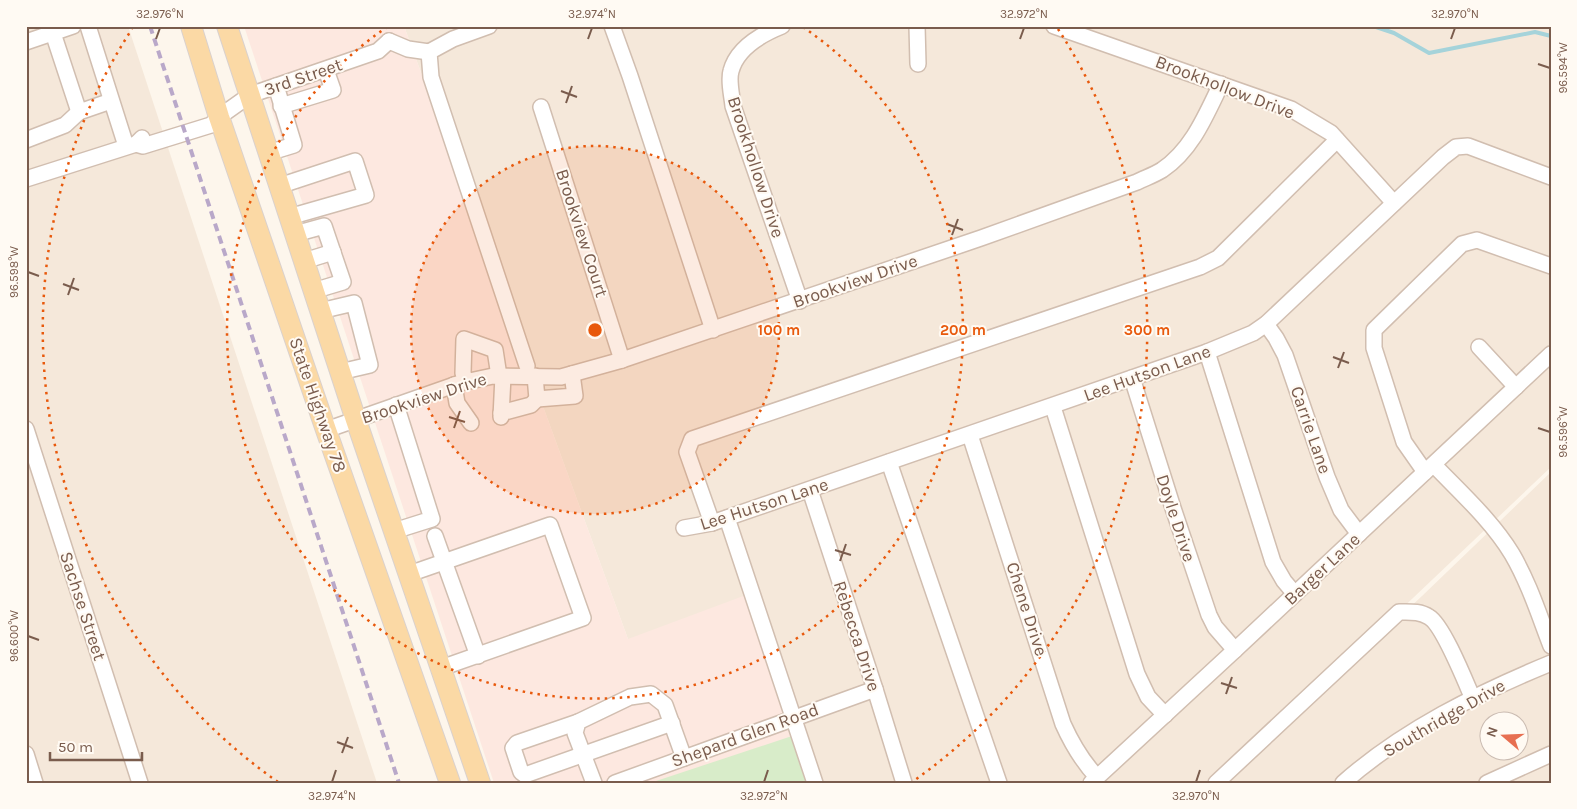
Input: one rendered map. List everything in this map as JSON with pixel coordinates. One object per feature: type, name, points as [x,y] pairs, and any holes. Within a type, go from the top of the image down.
[{"type":"main road","name":"State Highway 78","points":[[191,26],[219,117],[326,430],[450,783]]},
{"type":"main road","name":"State Highway 78","points":[[227,26],[356,420],[480,783]]},
{"type":"street","points":[[26,42],[73,26]]},
{"type":"street","points":[[88,26],[111,101],[131,145]]},
{"type":"street","points":[[389,33],[408,49],[429,52],[453,39],[489,26]]},
{"type":"street","points":[[612,26],[713,330]]},
{"type":"street","name":"Brookhollow Drive","points":[[782,26],[753,42],[738,57],[731,71],[730,84],[733,106],[800,301]]},
{"type":"street","points":[[917,26],[918,64]]},
{"type":"street","name":"Brookhollow Drive","points":[[1054,26],[1291,109],[1331,133],[1394,203]]},
{"type":"street","points":[[53,33],[78,112]]},
{"type":"street","name":"3rd Street","points":[[26,179],[131,145],[143,146],[211,125],[250,95],[378,51],[389,33]]},
{"type":"street","points":[[429,52],[431,76],[531,371],[537,399]]},
{"type":"street","points":[[282,106],[333,90],[326,70]]},
{"type":"street","name":"Brookview Drive","points":[[326,430],[460,383],[531,371],[561,377],[622,360],[800,301],[1137,182],[1161,170],[1184,151],[1202,123],[1220,84]]},
{"type":"street","points":[[268,153],[294,145],[276,86]]},
{"type":"street","points":[[26,140],[66,125],[78,112],[111,101]]},
{"type":"street","name":"Brookview Court","points":[[541,107],[622,360]]},
{"type":"street","points":[[712,523],[687,452],[692,438],[1200,267],[1218,258],[1337,140]]},
{"type":"street","name":"Lee Hutson Lane","points":[[684,528],[712,523],[810,490],[1207,352],[1254,333],[1266,324],[1443,157],[1456,147],[1468,146],[1551,177]]},
{"type":"street","points":[[279,186],[355,161],[366,195],[292,225]]},
{"type":"street","points":[[292,225],[324,226],[333,252],[342,282],[313,290]]},
{"type":"street","points":[[1551,266],[1477,240],[1462,244],[1374,330],[1374,348],[1404,442],[1481,514],[1497,532],[1524,577],[1551,646]]},
{"type":"street","points":[[304,261],[333,252]]},
{"type":"street","points":[[320,311],[354,303],[370,365],[340,372]]},
{"type":"street","name":"Carrie Lane","points":[[1266,324],[1285,355],[1327,477],[1341,510],[1359,534]]},
{"type":"street","points":[[470,423],[457,403],[463,373],[464,339],[495,350],[501,376],[501,415],[531,405],[537,399],[575,396],[572,374]]},
{"type":"street","points":[[1479,347],[1516,387]]},
{"type":"street","points":[[1207,352],[1274,562],[1284,580],[1295,594]]},
{"type":"street","name":"Barger Lane","points":[[1094,780],[1551,354]]},
{"type":"street","name":"Doyle Drive","points":[[1132,378],[1209,615],[1215,627],[1235,650]]},
{"type":"street","points":[[394,531],[432,519],[396,406]]},
{"type":"street","points":[[1052,406],[1137,674],[1148,697],[1165,715]]},
{"type":"street","name":"Sachse Street","points":[[26,428],[140,783]]},
{"type":"street","name":"Chene Drive","points":[[970,435],[1063,724],[1072,745],[1094,780]]},
{"type":"street","points":[[889,462],[999,783]]},
{"type":"street","name":"Rebecca Drive","points":[[810,490],[904,783]]},
{"type":"street","points":[[727,518],[815,783]]},
{"type":"street","points":[[409,574],[550,526],[583,618],[441,668]]},
{"type":"street","points":[[435,536],[478,656]]},
{"type":"street","points":[[1216,783],[1399,612],[1416,612],[1431,618],[1448,644],[1473,699]]},
{"type":"street","name":"Southridge Drive","points":[[1343,783],[1383,752],[1442,715],[1505,682],[1551,663]]},
{"type":"street","name":"Shepard Glen Road","points":[[615,783],[641,778],[684,758],[875,689]]},
{"type":"street","points":[[672,723],[525,775],[521,772],[513,748],[517,743],[578,722],[630,697],[650,694],[665,704],[672,723],[684,758]]},
{"type":"street","points":[[578,722],[575,734],[594,783]]},
{"type":"street","points":[[26,754],[36,783]]},
{"type":"street","points":[[1487,783],[1551,754]]},
{"type":"shaded area","points":[[26,26],[128,26],[377,783],[26,783]]},
{"type":"shaded area","points":[[244,26],[404,26],[628,639],[746,595],[809,783],[494,783]]},
{"type":"shaded area","points":[[404,26],[1551,26],[1551,467],[1218,783],[809,783],[628,639]]},
{"type":"shaded area","points":[[1551,472],[1551,783],[1222,783],[1422,596]]},
{"type":"green space","points":[[795,735],[811,783],[657,783],[656,781]]},
{"type":"waterway","points":[[1373,26],[1394,33],[1429,53],[1535,32],[1551,36]]},
{"type":"railway","points":[[150,26],[399,783]]}]
